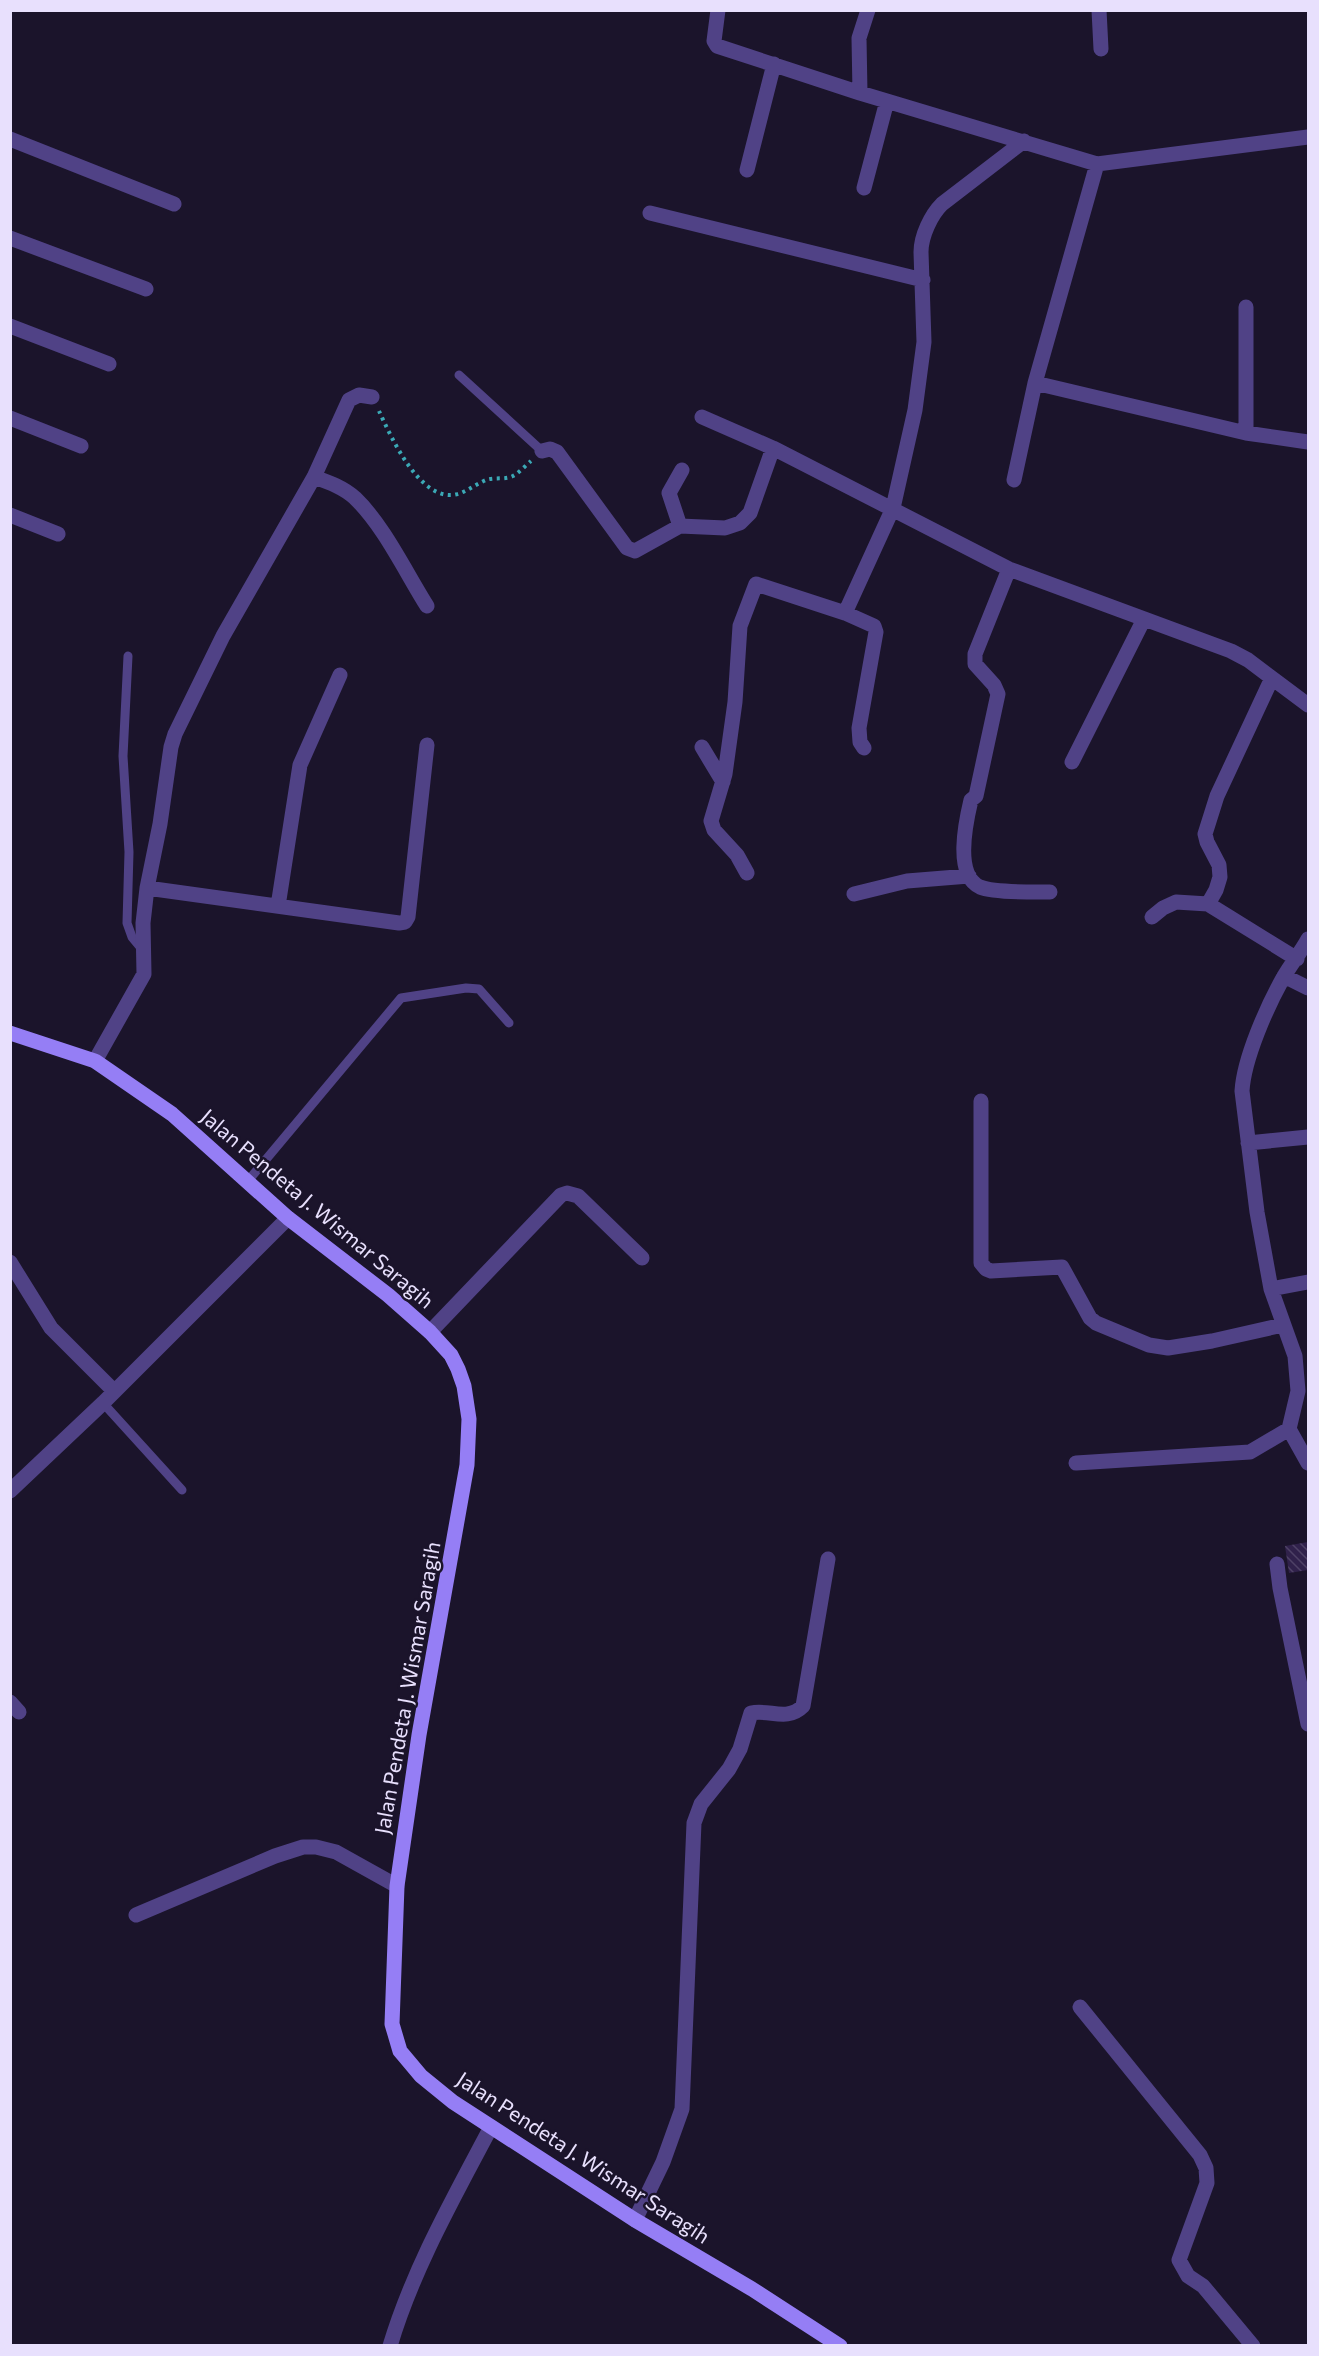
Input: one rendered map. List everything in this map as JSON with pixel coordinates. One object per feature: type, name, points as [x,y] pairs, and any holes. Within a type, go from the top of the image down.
[{"type":"street","points":[[718,10],[714,41],[717,46],[860,93],[1097,164],[1308,137]]},
{"type":"street","points":[[860,93],[859,38],[868,10]]},
{"type":"street","points":[[1099,10],[1101,50]]},
{"type":"street","points":[[747,170],[774,64]]},
{"type":"street","points":[[864,188],[887,101]]},
{"type":"street","points":[[10,139],[174,204]]},
{"type":"street","points":[[845,613],[892,508],[915,410],[924,342],[921,245],[937,209],[1024,141]]},
{"type":"street","points":[[1014,480],[1035,383],[1097,164]]},
{"type":"street","points":[[650,213],[923,280]]},
{"type":"street","points":[[10,238],[146,289]]},
{"type":"street","points":[[1246,307],[1246,433]]},
{"type":"street","points":[[10,326],[109,363]]},
{"type":"street","points":[[1035,383],[1246,433],[1308,442]]},
{"type":"street","points":[[95,1061],[142,979],[145,968],[143,923],[147,888],[175,734],[223,636],[314,477],[349,399],[359,395],[372,397]]},
{"type":"street","points":[[702,417],[773,448],[1009,569],[1231,651],[1248,660],[1308,705]]},
{"type":"street","points":[[10,418],[81,446]]},
{"type":"street","points":[[542,451],[550,449],[557,452],[632,551],[639,551],[680,526],[725,528],[740,523],[750,513],[773,448]]},
{"type":"street","points":[[680,526],[669,493],[682,470]]},
{"type":"street","points":[[314,477],[334,483],[354,497],[376,523],[427,606]]},
{"type":"street","points":[[10,515],[58,534]]},
{"type":"street","points":[[1009,569],[975,654],[975,664],[994,685],[998,694],[976,796],[971,800],[964,826],[964,860],[969,876],[979,887],[1021,892],[1050,892]]},
{"type":"street","points":[[747,873],[737,855],[712,825],[712,818],[723,782],[735,702],[740,626],[756,584],[845,613],[872,625],[876,632],[859,728],[860,742],[864,748]]},
{"type":"street","points":[[1072,762],[1144,619]]},
{"type":"street","points":[[278,906],[300,765],[340,675]]},
{"type":"street","points":[[1208,904],[1220,877],[1219,865],[1205,834],[1217,796],[1272,678]]},
{"type":"street","points":[[147,888],[405,922],[408,917],[427,745]]},
{"type":"street","points":[[702,747],[723,782]]},
{"type":"street","points":[[854,894],[907,881],[969,876]]},
{"type":"street","points":[[1152,917],[1163,908],[1176,902],[1208,904],[1298,959]]},
{"type":"street","points":[[1308,939],[1298,959],[1284,976],[1266,1012],[1242,1076],[1248,1143],[1272,1289],[1295,1356],[1298,1377],[1298,1391],[1289,1429],[1308,1462]]},
{"type":"street","points":[[1284,976],[1308,988]]},
{"type":"street","name":"Jalan Pendeta J. Wismar Saragih","points":[[10,1033],[95,1061],[172,1114],[288,1218],[388,1295],[430,1332],[451,1355],[465,1386],[469,1419],[467,1465],[419,1735],[397,1886],[392,2024],[400,2051],[421,2076],[453,2102],[635,2220],[752,2289],[840,2346]]},
{"type":"street","points":[[981,1101],[981,1263],[986,1269],[991,1271],[1062,1267],[1090,1318],[1096,1323],[1158,1347],[1212,1341],[1283,1325]]},
{"type":"street","points":[[1248,1143],[1308,1137]]},
{"type":"street","points":[[430,1332],[561,1195],[567,1193],[578,1196],[642,1258]]},
{"type":"street","points":[[10,1491],[103,1403],[288,1218]]},
{"type":"street","points":[[10,1262],[51,1328],[114,1391]]},
{"type":"street","points":[[1272,1289],[1308,1282]]},
{"type":"street","points":[[1076,1464],[1250,1452],[1289,1429]]},
{"type":"street","points":[[635,2220],[663,2162],[682,2109],[694,1823],[700,1804],[729,1768],[740,1749],[751,1713],[759,1711],[787,1715],[796,1713],[803,1706],[828,1559]]},
{"type":"street","points":[[1277,1564],[1308,1719]]},
{"type":"street","points":[[135,1915],[275,1856],[303,1847],[316,1847],[336,1852],[397,1886]]},
{"type":"street","points":[[1080,2007],[1200,2155],[1206,2168],[1207,2183],[1179,2260],[1188,2276],[1203,2286],[1253,2346]]},
{"type":"street","points":[[390,2346],[400,2313],[450,2204],[491,2127]]},
{"type":"lane","points":[[459,375],[542,451]]},
{"type":"lane","points":[[128,656],[123,756],[129,852],[128,923],[132,937],[144,951]]},
{"type":"lane","points":[[247,1182],[401,998],[466,988],[479,989],[509,1023]]},
{"type":"lane","points":[[103,1403],[182,1490]]},
{"type":"path","points":[[372,397],[399,451],[430,489],[441,494],[455,495],[488,479],[513,476],[542,451]]},
{"type":"building","points":[[1308,1542],[1308,1570],[1289,1573],[1285,1546]]}]
